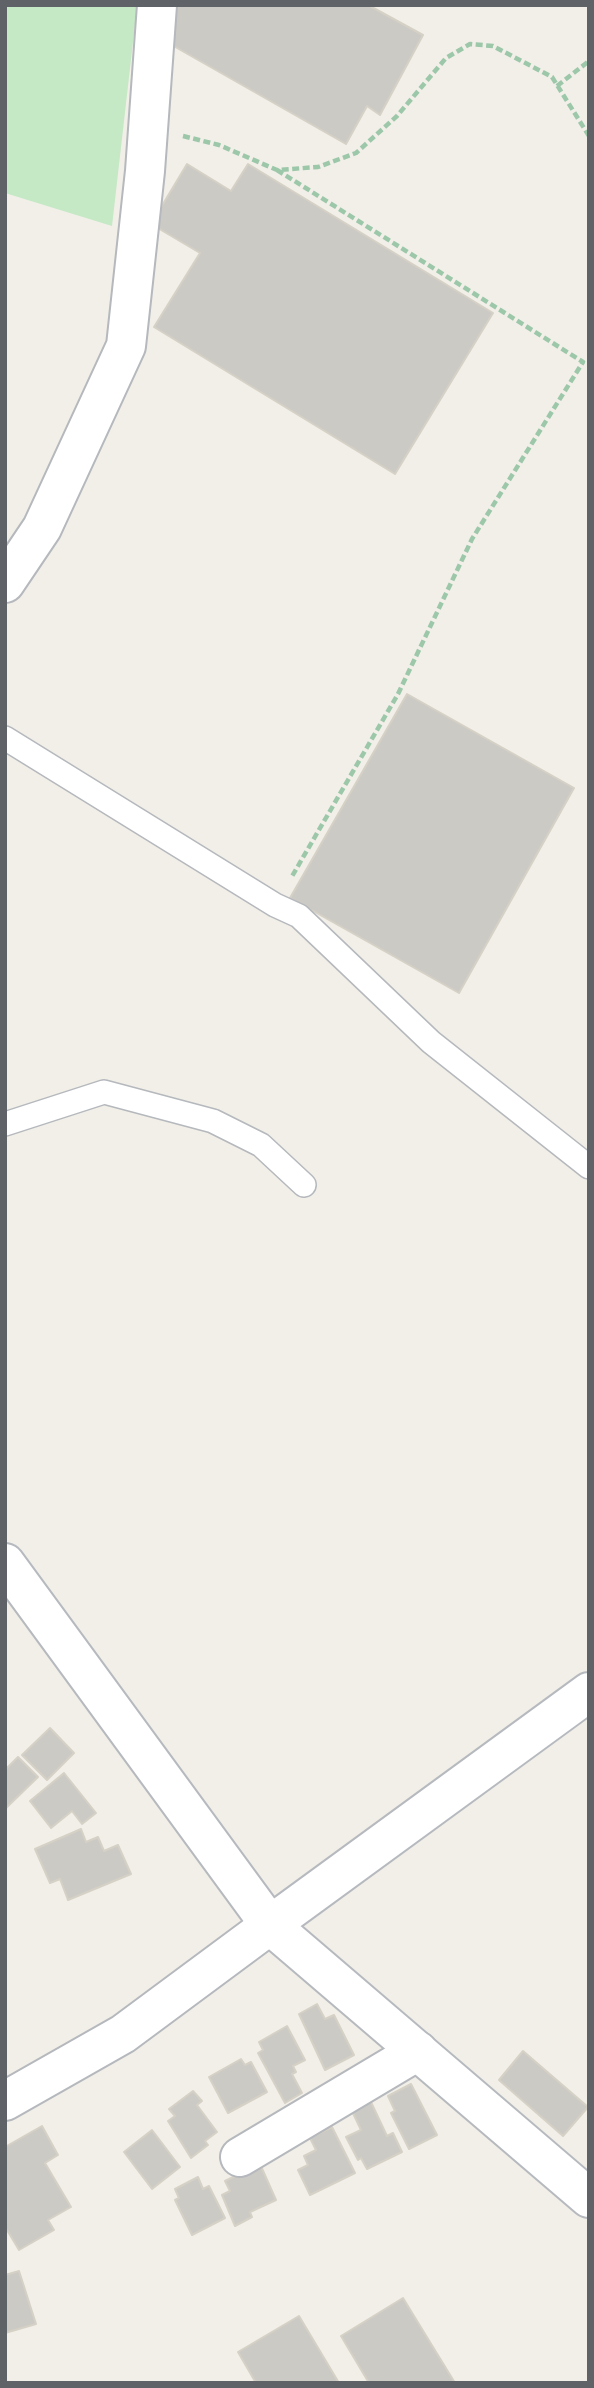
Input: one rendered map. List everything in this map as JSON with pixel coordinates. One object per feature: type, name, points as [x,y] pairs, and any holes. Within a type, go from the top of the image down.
[{"type":"street","points":[[5,583],[42,528],[126,346],[143,196],[157,5]]},
{"type":"street","points":[[5,1563],[270,1925],[589,2198]]},
{"type":"street","points":[[5,2101],[123,2034],[589,1692]]},
{"type":"street","points":[[240,2157],[418,2051]]},
{"type":"lane","points":[[5,738],[275,905],[299,916],[431,1042],[589,1167]]},
{"type":"lane","points":[[5,1124],[104,1092],[213,1121],[261,1145],[304,1185]]},
{"type":"path","points":[[277,170],[318,167],[356,153],[397,116],[446,58],[470,44],[494,46],[552,77],[589,136]]},
{"type":"path","points":[[557,86],[589,61]]},
{"type":"path","points":[[146,127],[219,145],[277,170],[583,362],[472,539],[398,694],[275,905]]},
{"type":"green space","points":[[5,5],[137,7],[112,226],[5,193]]},
{"type":"building","points":[[173,5],[368,5],[423,35],[380,115],[367,106],[346,144],[170,44]]},
{"type":"building","points":[[187,164],[231,191],[248,164],[493,313],[395,474],[154,327],[200,253],[151,224]]},
{"type":"building","points":[[407,694],[574,788],[459,993],[290,898]]},
{"type":"building","points":[[50,1728],[74,1753],[47,1780],[22,1755]]},
{"type":"building","points":[[18,1757],[38,1777],[5,1809],[5,1770]]},
{"type":"building","points":[[64,1773],[96,1813],[82,1824],[72,1811],[51,1828],[30,1801]]},
{"type":"building","points":[[81,1829],[86,1842],[98,1837],[104,1851],[118,1845],[131,1874],[68,1900],[60,1879],[50,1883],[35,1849]]},
{"type":"building","points":[[317,2004],[325,2019],[334,2015],[354,2055],[325,2070],[299,2014]]},
{"type":"building","points":[[287,2026],[305,2060],[293,2066],[296,2072],[292,2074],[302,2093],[285,2103],[258,2053],[263,2050],[259,2042]]},
{"type":"building","points":[[523,2051],[588,2107],[563,2136],[499,2080]]},
{"type":"building","points":[[241,2059],[245,2065],[251,2062],[267,2092],[228,2113],[209,2077]]},
{"type":"building","points":[[411,2084],[437,2135],[409,2149],[391,2113],[395,2111],[388,2096]]},
{"type":"building","points":[[193,2091],[202,2101],[197,2105],[217,2132],[205,2141],[208,2145],[191,2158],[168,2121],[175,2116],[169,2109]]},
{"type":"building","points":[[370,2100],[387,2136],[393,2133],[402,2152],[367,2169],[361,2158],[358,2160],[346,2137],[361,2130],[351,2109]]},
{"type":"building","points":[[42,2126],[58,2155],[45,2163],[71,2207],[48,2220],[54,2230],[19,2250],[7,2230],[5,2231],[5,2147]]},
{"type":"building","points":[[332,2127],[355,2173],[310,2195],[298,2170],[308,2165],[304,2156],[316,2150],[310,2138]]},
{"type":"building","points":[[152,2130],[180,2167],[152,2189],[124,2152]]},
{"type":"building","points":[[260,2164],[276,2200],[250,2212],[252,2217],[235,2226],[222,2195],[230,2191],[225,2181]]},
{"type":"building","points":[[198,2177],[203,2189],[209,2186],[225,2218],[192,2235],[175,2200],[179,2198],[175,2189]]},
{"type":"building","points":[[19,2271],[36,2324],[5,2333],[5,2275]]},
{"type":"building","points":[[403,2298],[455,2383],[369,2383],[341,2336]]},
{"type":"building","points":[[299,2316],[339,2383],[256,2383],[238,2352]]}]
